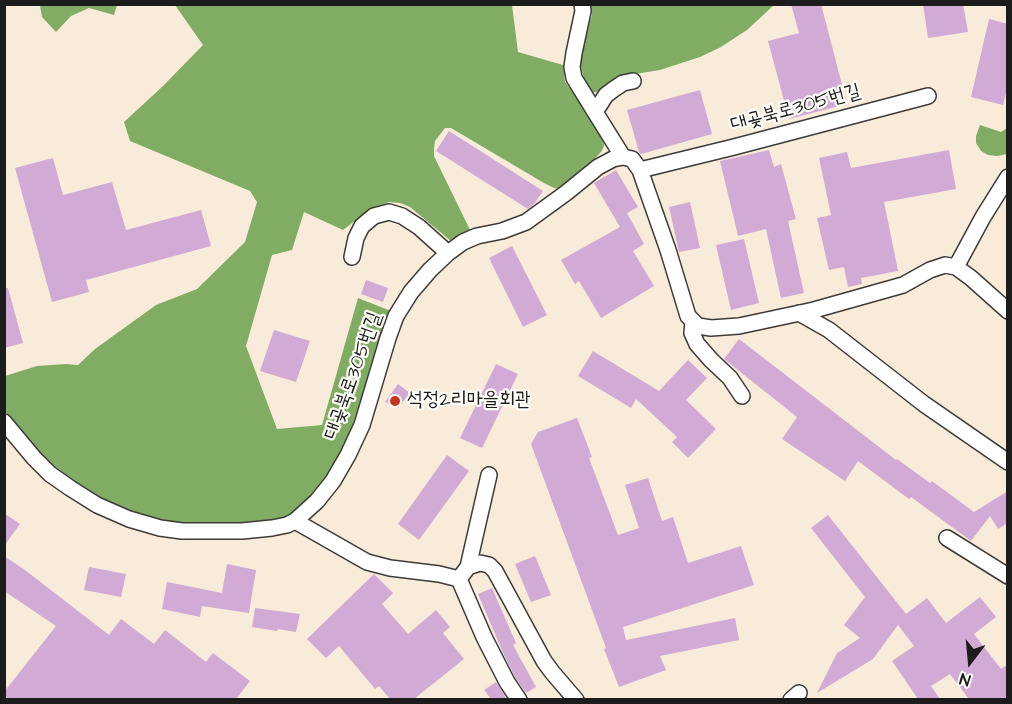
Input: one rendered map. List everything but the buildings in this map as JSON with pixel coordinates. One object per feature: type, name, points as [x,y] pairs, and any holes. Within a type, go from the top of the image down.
[{"type":"lane","points":[[582,4],[583,10],[574,53],[574,78],[623,157],[632,159],[640,170],[688,316],[698,326],[711,328],[738,326],[799,313],[903,285],[930,270],[945,266],[956,267],[1008,311]]},
{"type":"lane","points":[[595,112],[606,95],[614,88],[633,81]]},
{"type":"lane","name":"대곶북로305번길","points":[[640,170],[928,96]]},
{"type":"lane","name":"대곶북로305번길","points":[[4,422],[50,474],[98,505],[129,519],[160,528],[210,532],[272,528],[296,520],[317,501],[333,481],[348,455],[362,425],[396,316],[411,292],[430,270],[462,242],[526,222],[598,167],[613,159],[623,157]]},
{"type":"lane","points":[[956,267],[1004,180],[1008,177]]},
{"type":"lane","points":[[352,257],[356,238],[362,226],[374,216],[389,212],[402,216],[419,227],[448,253]]},
{"type":"lane","points":[[799,313],[829,330],[924,404],[1008,462]]},
{"type":"lane","points":[[693,321],[693,333],[697,344],[730,378],[742,396]]},
{"type":"lane","points":[[489,476],[463,573],[484,637],[507,682],[519,699]]},
{"type":"lane","points":[[296,520],[367,562],[390,568],[439,574],[463,573],[480,563],[489,565],[495,571],[544,661],[576,699]]},
{"type":"lane","points":[[947,538],[1008,576]]},
{"type":"green space","points":[[42,4],[117,5],[114,15],[89,8],[71,16],[56,32],[42,17],[40,6]]},
{"type":"green space","points":[[175,5],[512,5],[518,52],[563,65],[565,82],[600,130],[603,138],[604,146],[601,152],[562,189],[544,183],[451,128],[445,128],[435,141],[434,156],[471,232],[452,242],[410,207],[400,203],[389,202],[378,206],[343,230],[304,212],[292,250],[272,255],[246,346],[277,429],[322,425],[358,298],[391,311],[355,431],[320,489],[286,521],[182,527],[129,511],[96,497],[50,465],[5,411],[5,376],[37,366],[78,365],[95,349],[156,305],[197,289],[245,242],[257,202],[250,191],[130,141],[124,122],[203,45]]},
{"type":"green space","points":[[590,5],[774,5],[747,30],[721,47],[700,57],[660,70],[629,75],[592,93],[585,82],[580,63],[592,15]]},
{"type":"green space","points":[[980,125],[1001,132],[1007,128],[1007,154],[988,155],[981,151],[976,143]]},
{"type":"place","name":"석정2리마을회관","points":[[395,401]]}]
